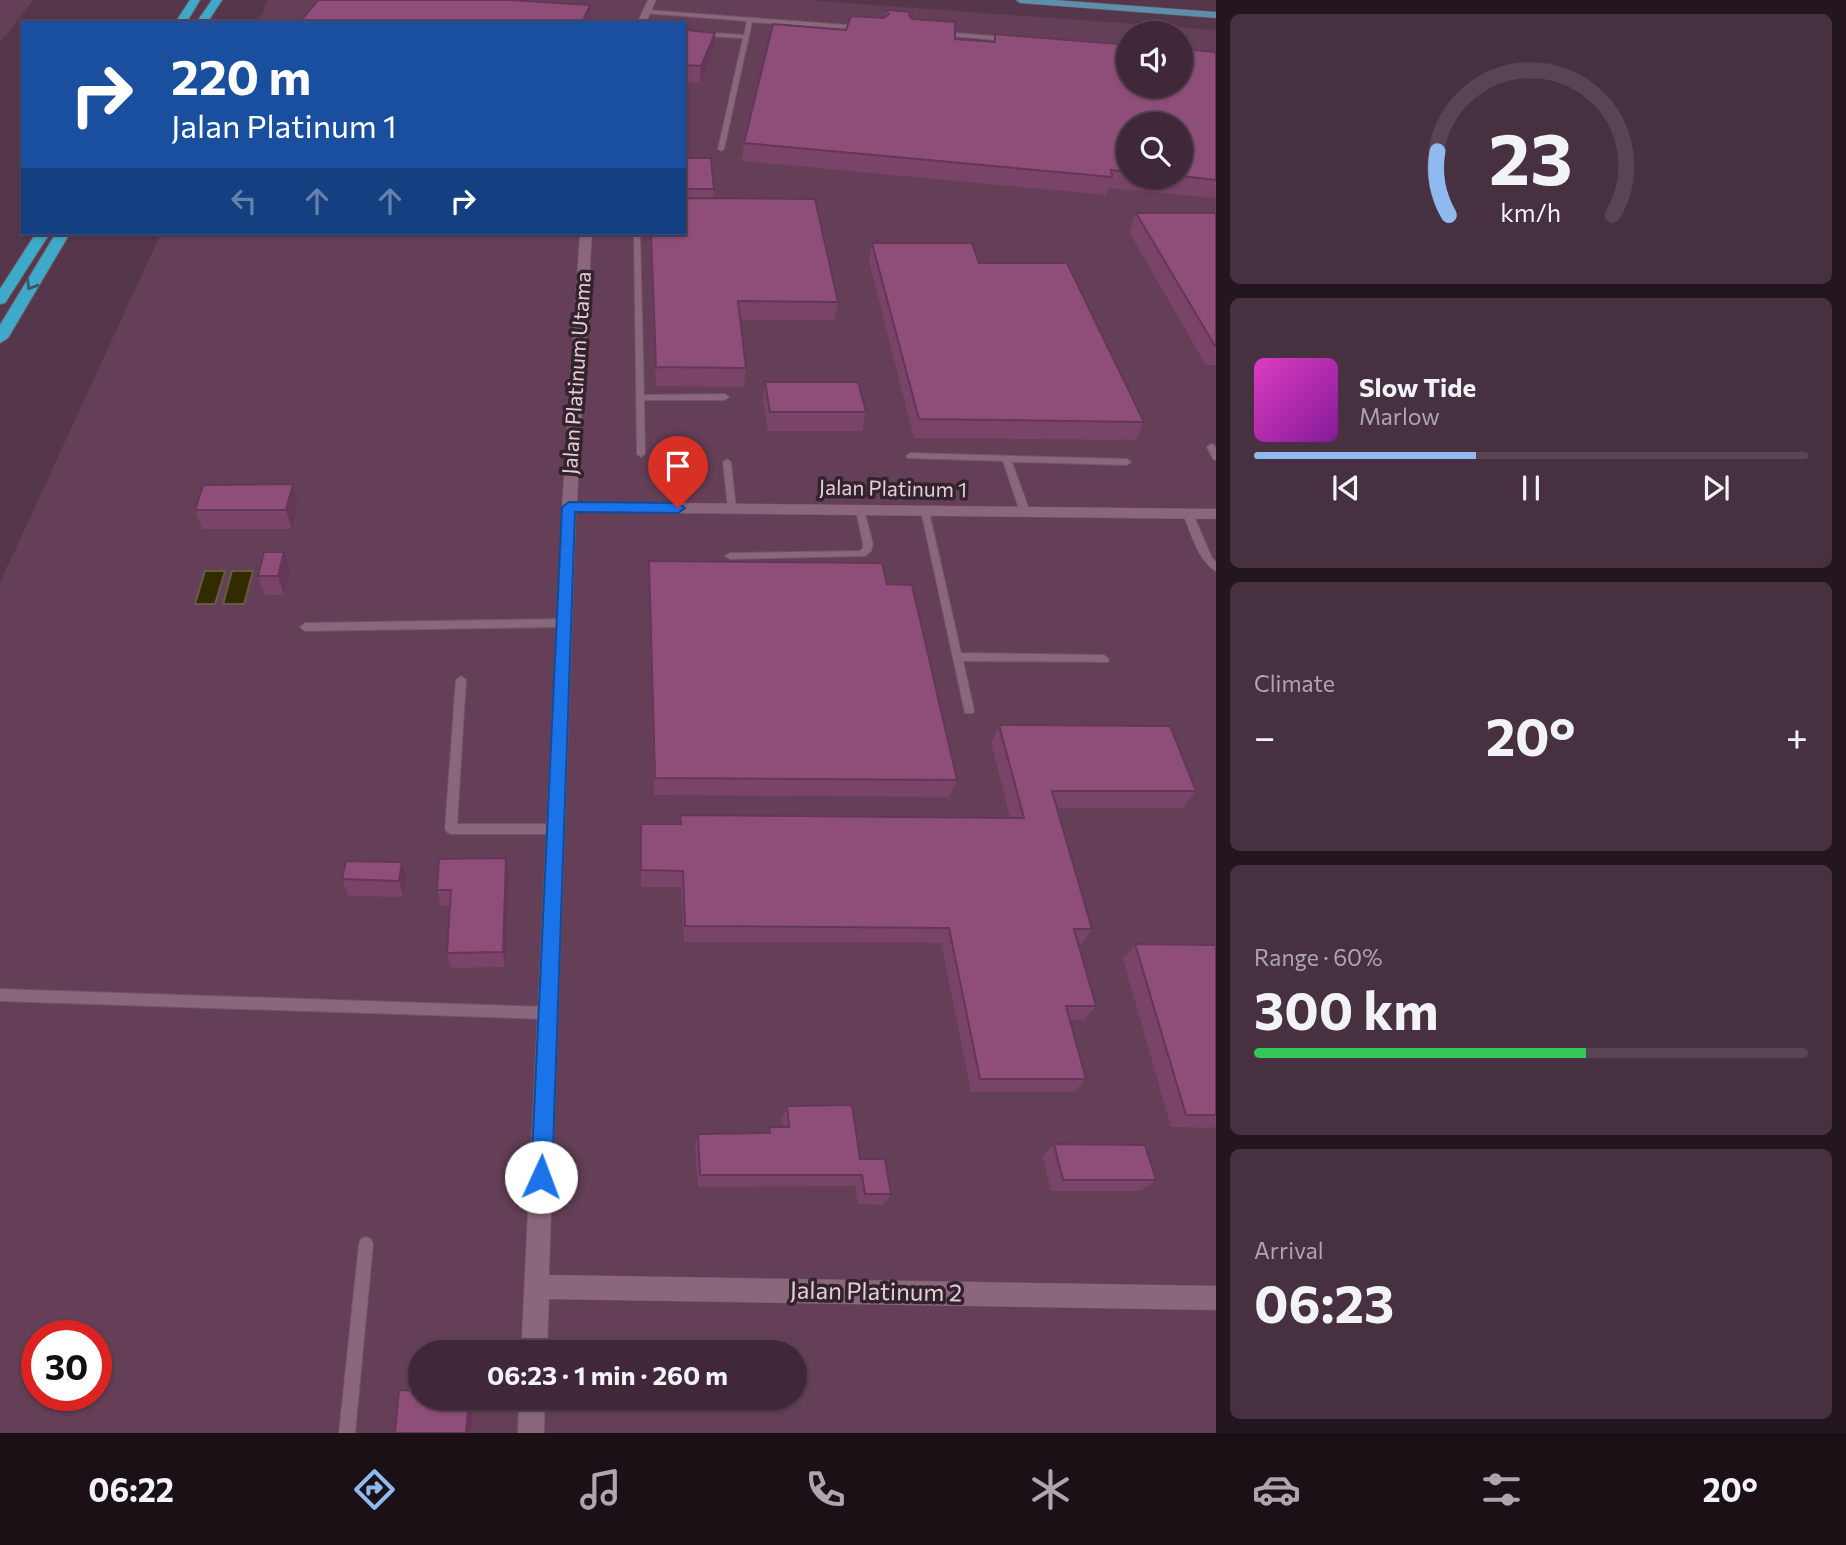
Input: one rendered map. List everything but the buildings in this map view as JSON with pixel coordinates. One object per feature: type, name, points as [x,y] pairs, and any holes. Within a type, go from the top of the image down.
[{"type":"highway","points":[[181,21],[195,0]]},
{"type":"highway","points":[[202,21],[217,0]]},
{"type":"highway","points":[[0,300],[42,235]]},
{"type":"highway","points":[[0,338],[62,235]]},
{"type":"main road","points":[[1020,0],[1216,15]]},
{"type":"main road","points":[[1150,0],[1216,5]]},
{"type":"street","points":[[641,21],[652,0]]},
{"type":"street","name":"Jalan Platinum Utama","points":[[535,1340],[569,507],[586,235]]},
{"type":"street","name":"Jalan Platinum 1","points":[[569,507],[1216,514]]},
{"type":"street","name":"Jalan Platinum 2","points":[[537,1287],[1216,1298]]},
{"type":"street","points":[[531,1433],[532,1410]]},
{"type":"lane","points":[[646,12],[868,29]]},
{"type":"lane","points":[[721,149],[750,20]]},
{"type":"lane","points":[[686,33],[746,37]]},
{"type":"lane","points":[[938,34],[1020,40]]},
{"type":"lane","points":[[637,235],[640,454]]},
{"type":"lane","points":[[640,398],[725,397]]},
{"type":"lane","points":[[1211,447],[1216,457]]},
{"type":"lane","points":[[909,456],[1127,463]]},
{"type":"lane","points":[[1007,460],[1025,512]]},
{"type":"lane","points":[[727,462],[732,509]]},
{"type":"lane","points":[[730,556],[862,554],[868,549],[868,544],[860,510]]},
{"type":"lane","points":[[925,511],[969,710]]},
{"type":"lane","points":[[1188,514],[1208,560],[1216,568]]},
{"type":"lane","points":[[305,627],[564,623]]},
{"type":"lane","points":[[957,657],[1104,659]]},
{"type":"lane","points":[[461,680],[451,829],[555,829]]},
{"type":"lane","points":[[0,995],[548,1013]]},
{"type":"lane","points":[[347,1433],[366,1244]]},
{"type":"shaded area","points":[[0,0],[33,0],[0,43]]},
{"type":"shaded area","points":[[268,0],[807,0],[1116,23],[1116,98],[1193,98],[1193,28],[1216,30],[1216,1433],[0,1433],[0,583],[160,235],[686,235],[686,21],[259,21]]},
{"type":"shaded area","points":[[205,571],[225,571],[215,604],[195,604]]},
{"type":"shaded area","points":[[232,571],[253,571],[244,604],[223,604]]},
{"type":"route","points":[[541,1177],[569,507],[678,508]]}]
